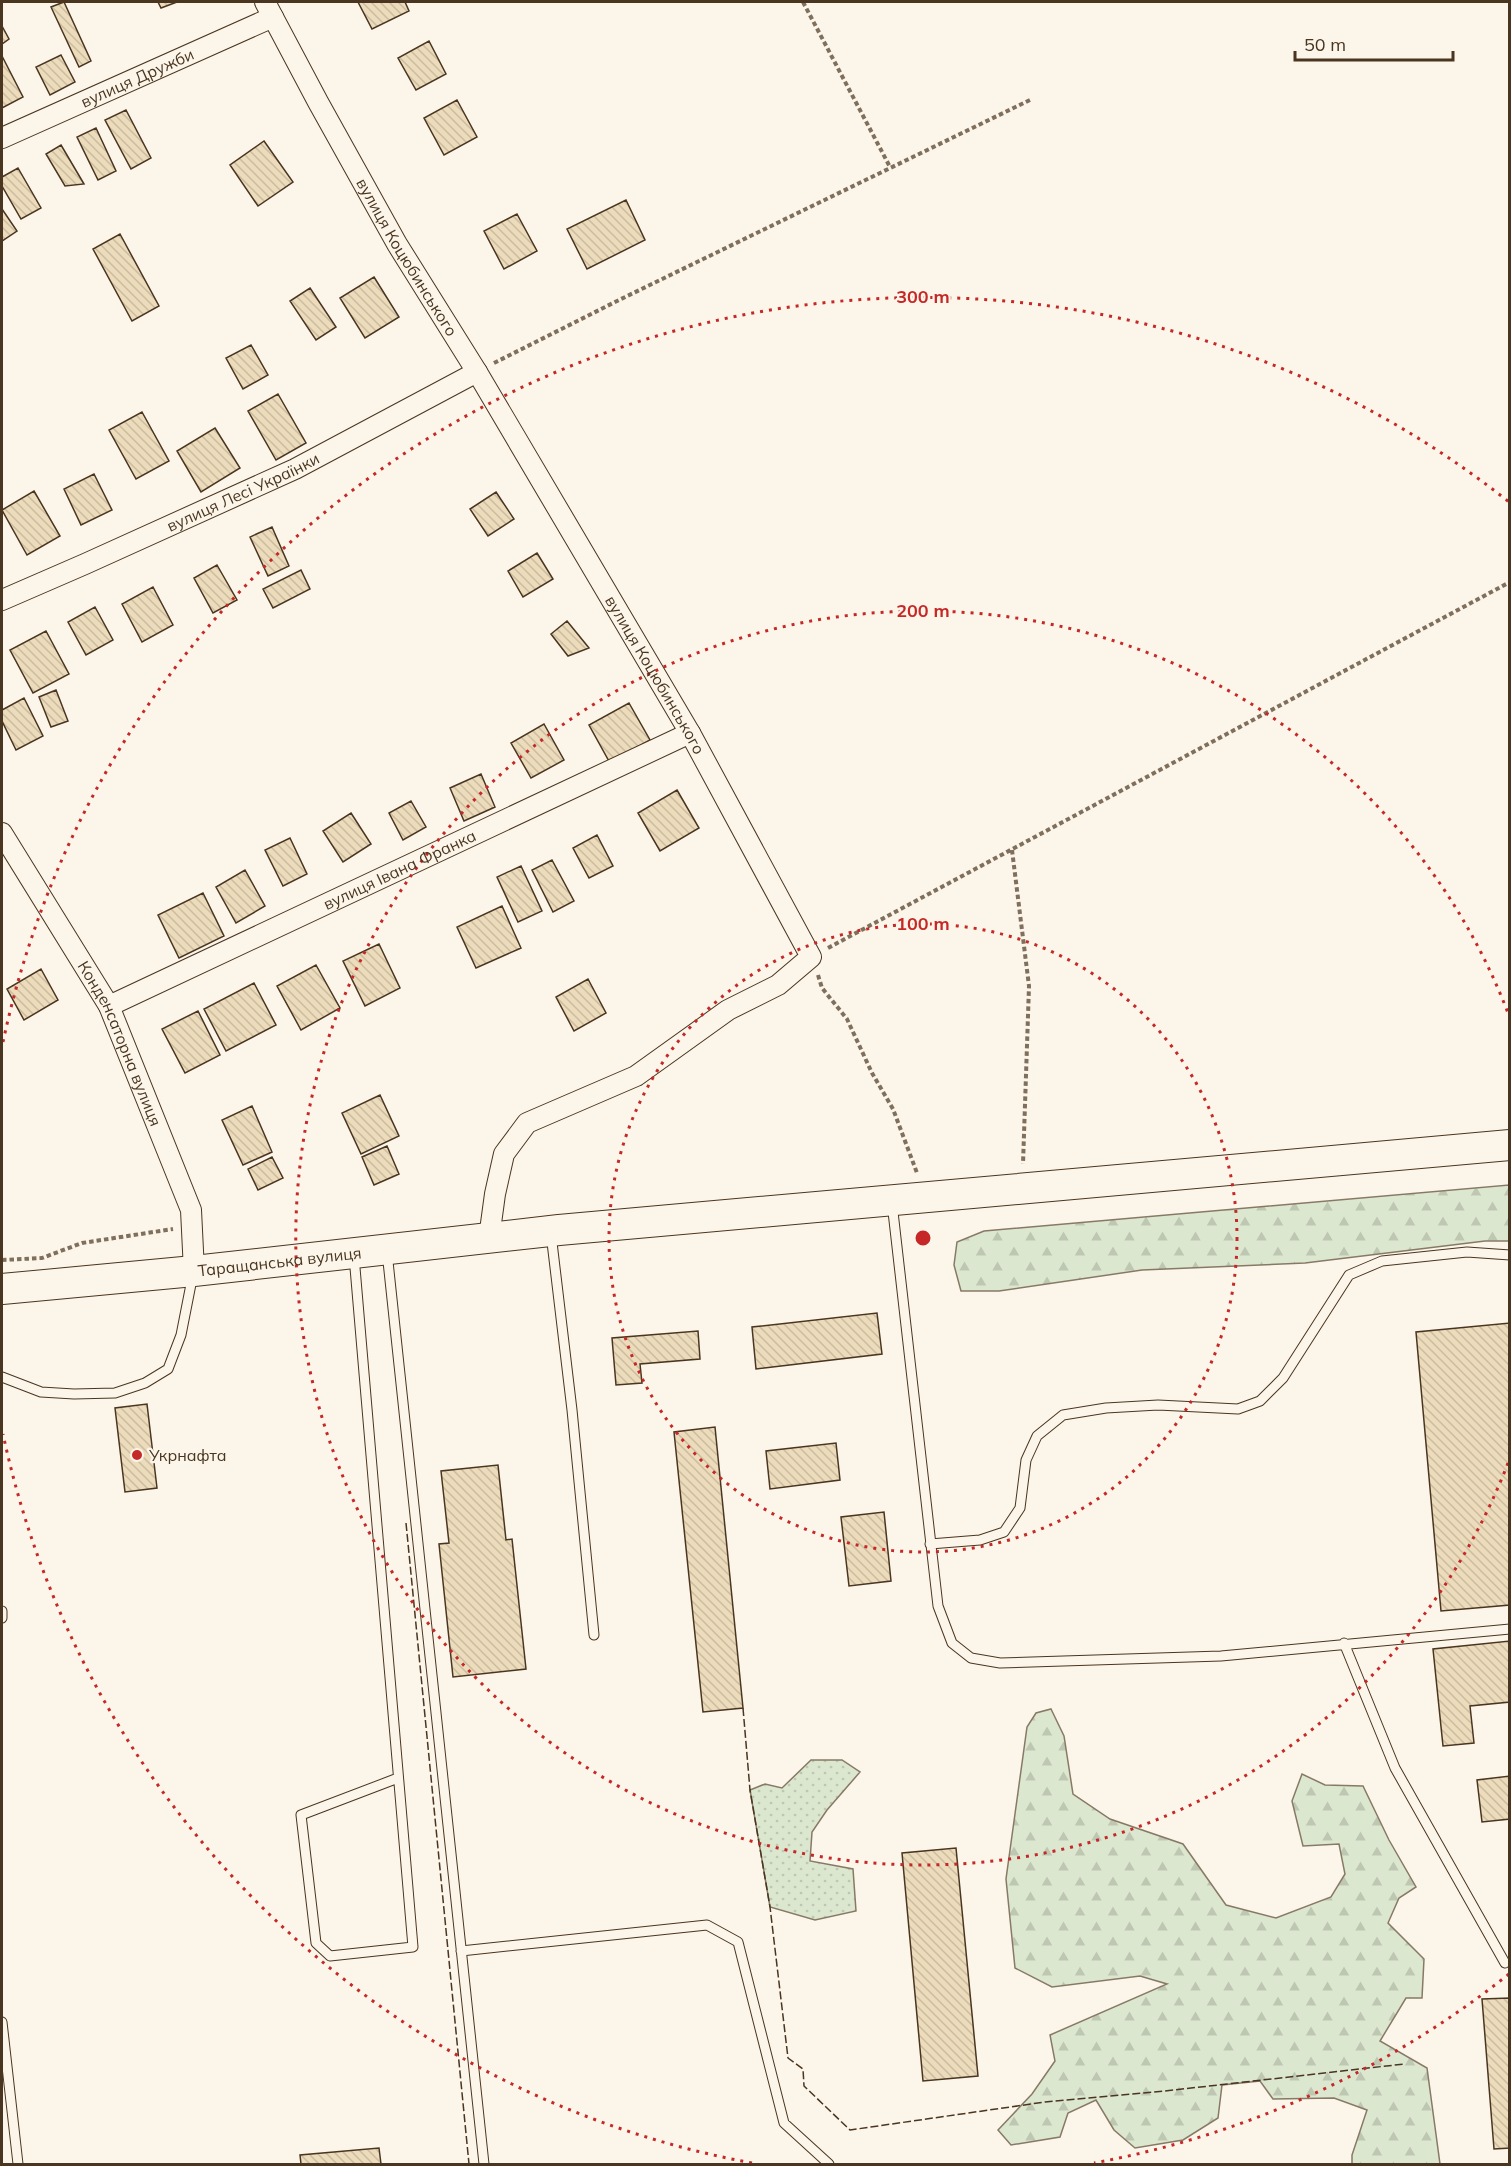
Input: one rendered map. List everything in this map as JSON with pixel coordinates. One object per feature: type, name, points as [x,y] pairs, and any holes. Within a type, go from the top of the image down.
[{"type":"main road","name":"Таращанська вулиця","points":[[2,1289],[194,1271],[555,1231],[1509,1145]]},
{"type":"street","name":"вулиця Дружби","points":[[2,138],[269,9]]},
{"type":"street","name":"вулиця Коцюбинського","points":[[269,9],[397,244],[477,372],[690,733],[812,957]]},
{"type":"street","name":"вулиця Лесі Українки","points":[[2,600],[295,469],[477,372]]},
{"type":"street","name":"вулиця Івана Франка","points":[[109,1005],[690,733]]},
{"type":"street","name":"Конденсаторна вулиця","points":[[3,837],[109,1005],[191,1210],[194,1271]]},
{"type":"street","points":[[489,1239],[495,1194],[504,1154],[527,1123],[636,1076],[728,1010],[778,985],[812,957]]},
{"type":"lane","points":[[892,1201],[938,1606],[952,1644],[971,1658],[1000,1663],[1221,1656],[1509,1629]]},
{"type":"lane","points":[[555,1231],[594,1635]]},
{"type":"lane","points":[[387,1250],[484,2164]]},
{"type":"lane","points":[[930,1544],[980,1540],[1004,1532],[1020,1508],[1026,1460],[1037,1436],[1063,1415],[1106,1408],[1158,1406],[1238,1409],[1260,1401],[1283,1378],[1348,1275],[1382,1261],[1467,1251],[1509,1255]]},
{"type":"lane","points":[[353,1254],[413,1947],[330,1956],[316,1943],[301,1815],[398,1778]]},
{"type":"lane","points":[[2,1377],[41,1392],[74,1395],[115,1393],[145,1383],[168,1369],[181,1335],[194,1271]]},
{"type":"lane","points":[[2,1611],[2,1618]]},
{"type":"lane","points":[[1344,1643],[1395,1768],[1505,1963]]},
{"type":"lane","points":[[461,1951],[707,1925],[738,1942],[784,2123],[830,2164]]},
{"type":"lane","points":[[2,2022],[18,2164]]},
{"type":"path","points":[[803,2],[890,167]]},
{"type":"path","points":[[477,372],[619,300],[1032,99]]},
{"type":"path","points":[[923,1198],[913,1160],[893,1109],[872,1073],[847,1019],[822,988],[812,957],[1509,582]]},
{"type":"path","points":[[1012,850],[1029,986],[1022,1189]]},
{"type":"path","points":[[2,1260],[42,1258],[82,1244],[192,1226]]},
{"type":"green space","points":[[1509,1185],[1509,1241],[1485,1241],[1305,1263],[1142,1270],[999,1291],[961,1291],[954,1265],[957,1242],[984,1231]]},
{"type":"green space","points":[[1051,1709],[1064,1736],[1073,1794],[1110,1819],[1183,1844],[1226,1905],[1276,1918],[1331,1897],[1345,1874],[1339,1844],[1303,1846],[1292,1801],[1302,1774],[1325,1785],[1363,1786],[1389,1840],[1416,1887],[1399,1898],[1388,1923],[1424,1959],[1422,1998],[1406,1998],[1380,2041],[1427,2068],[1440,2164],[1352,2164],[1352,2155],[1367,2110],[1334,2098],[1273,2099],[1260,2081],[1222,2085],[1218,2118],[1183,2140],[1135,2148],[1114,2130],[1096,2100],[1068,2113],[1060,2137],[1011,2145],[998,2130],[1032,2094],[1055,2061],[1050,2035],[1167,1984],[1140,1976],[1052,1987],[1015,1968],[1006,1879],[1027,1727],[1036,1713]]},
{"type":"green space","points":[[811,1760],[842,1760],[860,1772],[827,1810],[812,1832],[810,1861],[853,1869],[856,1911],[815,1920],[770,1907],[750,1790],[765,1784],[782,1788]]},
{"type":"building","points":[[64,2],[91,61],[79,67],[51,7]]},
{"type":"building","points":[[158,2],[177,2],[161,8]]},
{"type":"building","points":[[358,2],[405,2],[409,11],[372,29]]},
{"type":"building","points":[[2,26],[9,39],[2,44]]},
{"type":"building","points":[[429,41],[446,74],[416,90],[398,58]]},
{"type":"building","points":[[61,55],[75,82],[50,95],[36,67]]},
{"type":"building","points":[[2,56],[23,97],[2,108]]},
{"type":"building","points":[[457,100],[477,137],[444,155],[424,118]]},
{"type":"building","points":[[126,110],[151,158],[131,169],[105,120]]},
{"type":"building","points":[[96,128],[116,171],[98,180],[77,137]]},
{"type":"building","points":[[264,141],[293,182],[258,206],[230,165]]},
{"type":"building","points":[[61,145],[84,184],[65,186],[46,154]]},
{"type":"building","points":[[18,168],[41,208],[21,219],[2,186],[2,177]]},
{"type":"building","points":[[626,200],[645,240],[587,269],[567,229]]},
{"type":"building","points":[[2,209],[17,231],[2,241]]},
{"type":"building","points":[[517,214],[537,251],[504,269],[484,231]]},
{"type":"building","points":[[120,234],[159,306],[132,321],[93,249]]},
{"type":"building","points":[[374,277],[399,317],[365,338],[340,298]]},
{"type":"building","points":[[310,288],[336,327],[316,340],[290,301]]},
{"type":"building","points":[[251,345],[268,375],[243,389],[226,358]]},
{"type":"building","points":[[278,394],[306,443],[276,460],[248,411]]},
{"type":"building","points":[[142,412],[169,461],[136,479],[109,430]]},
{"type":"building","points":[[215,428],[240,468],[201,492],[177,451]]},
{"type":"building","points":[[94,474],[112,510],[81,525],[64,489]]},
{"type":"building","points":[[34,491],[60,536],[27,555],[2,510]]},
{"type":"building","points":[[496,492],[514,519],[488,536],[470,509]]},
{"type":"building","points":[[272,527],[289,566],[268,576],[250,537]]},
{"type":"building","points":[[537,553],[553,579],[523,597],[508,571]]},
{"type":"building","points":[[217,565],[237,600],[213,613],[194,578]]},
{"type":"building","points":[[301,570],[310,589],[273,608],[263,589]]},
{"type":"building","points":[[153,587],[173,625],[142,642],[122,604]]},
{"type":"building","points":[[95,607],[113,640],[86,655],[68,622]]},
{"type":"building","points":[[567,621],[589,648],[568,656],[551,634]]},
{"type":"building","points":[[46,631],[69,674],[33,693],[10,650]]},
{"type":"building","points":[[56,690],[68,721],[51,727],[39,697]]},
{"type":"building","points":[[24,698],[43,736],[16,750],[2,721],[2,710]]},
{"type":"building","points":[[629,703],[650,740],[610,763],[589,725]]},
{"type":"building","points":[[544,724],[564,760],[531,778],[511,743]]},
{"type":"building","points":[[481,774],[495,807],[464,821],[450,788]]},
{"type":"building","points":[[677,790],[699,828],[660,851],[638,813]]},
{"type":"building","points":[[411,801],[426,827],[403,840],[389,813]]},
{"type":"building","points":[[351,813],[371,844],[343,862],[323,831]]},
{"type":"building","points":[[597,835],[613,866],[589,878],[573,848]]},
{"type":"building","points":[[290,838],[307,874],[283,886],[265,850]]},
{"type":"building","points":[[552,860],[574,901],[553,912],[532,870]]},
{"type":"building","points":[[521,866],[542,911],[518,922],[497,877]]},
{"type":"building","points":[[245,870],[265,906],[236,923],[216,887]]},
{"type":"building","points":[[203,893],[224,936],[179,958],[158,915]]},
{"type":"building","points":[[502,906],[521,948],[476,968],[457,927]]},
{"type":"building","points":[[379,944],[400,988],[365,1006],[343,961]]},
{"type":"building","points":[[316,965],[340,1008],[301,1030],[277,986]]},
{"type":"building","points":[[41,969],[58,1000],[24,1020],[7,989]]},
{"type":"building","points":[[588,979],[606,1013],[574,1031],[556,997]]},
{"type":"building","points":[[254,983],[276,1025],[226,1051],[204,1009]]},
{"type":"building","points":[[198,1011],[220,1055],[185,1073],[162,1029]]},
{"type":"building","points":[[380,1095],[399,1136],[361,1154],[342,1113]]},
{"type":"building","points":[[252,1106],[272,1152],[243,1165],[222,1120]]},
{"type":"building","points":[[387,1146],[399,1174],[374,1185],[362,1157]]},
{"type":"building","points":[[272,1157],[283,1178],[258,1190],[248,1169]]},
{"type":"building","points":[[877,1313],[882,1354],[756,1369],[752,1327]]},
{"type":"building","points":[[1510,1323],[1510,1605],[1441,1611],[1416,1332]]},
{"type":"building","points":[[698,1331],[700,1359],[640,1364],[642,1383],[616,1385],[612,1338]]},
{"type":"building","name":"Укрнафта","points":[[147,1404],[157,1488],[125,1492],[115,1408]]},
{"type":"building","points":[[715,1427],[743,1708],[703,1712],[674,1432]]},
{"type":"building","points":[[836,1443],[840,1480],[770,1489],[766,1451]]},
{"type":"building","points":[[498,1465],[506,1540],[512,1539],[526,1669],[453,1677],[439,1544],[449,1543],[441,1471]]},
{"type":"building","points":[[884,1512],[891,1581],[849,1586],[841,1517]]},
{"type":"building","points":[[1510,1641],[1510,1702],[1470,1706],[1474,1743],[1443,1746],[1433,1649]]},
{"type":"building","points":[[1510,1776],[1510,1819],[1482,1822],[1477,1780]]},
{"type":"building","points":[[956,1848],[978,2076],[923,2081],[902,1853]]},
{"type":"building","points":[[1510,1998],[1510,2148],[1494,2149],[1482,1999]]},
{"type":"building","points":[[379,2148],[381,2164],[301,2164],[300,2155]]},
{"type":"fence","points":[[406,1523],[469,2164]]},
{"type":"fence","points":[[743,1708],[750,1790],[770,1907],[788,2058],[803,2069],[804,2086],[850,2130],[1045,2102],[1404,2064]]},
{"type":"place","name":"Укрнафта","points":[[137,1455]]}]
